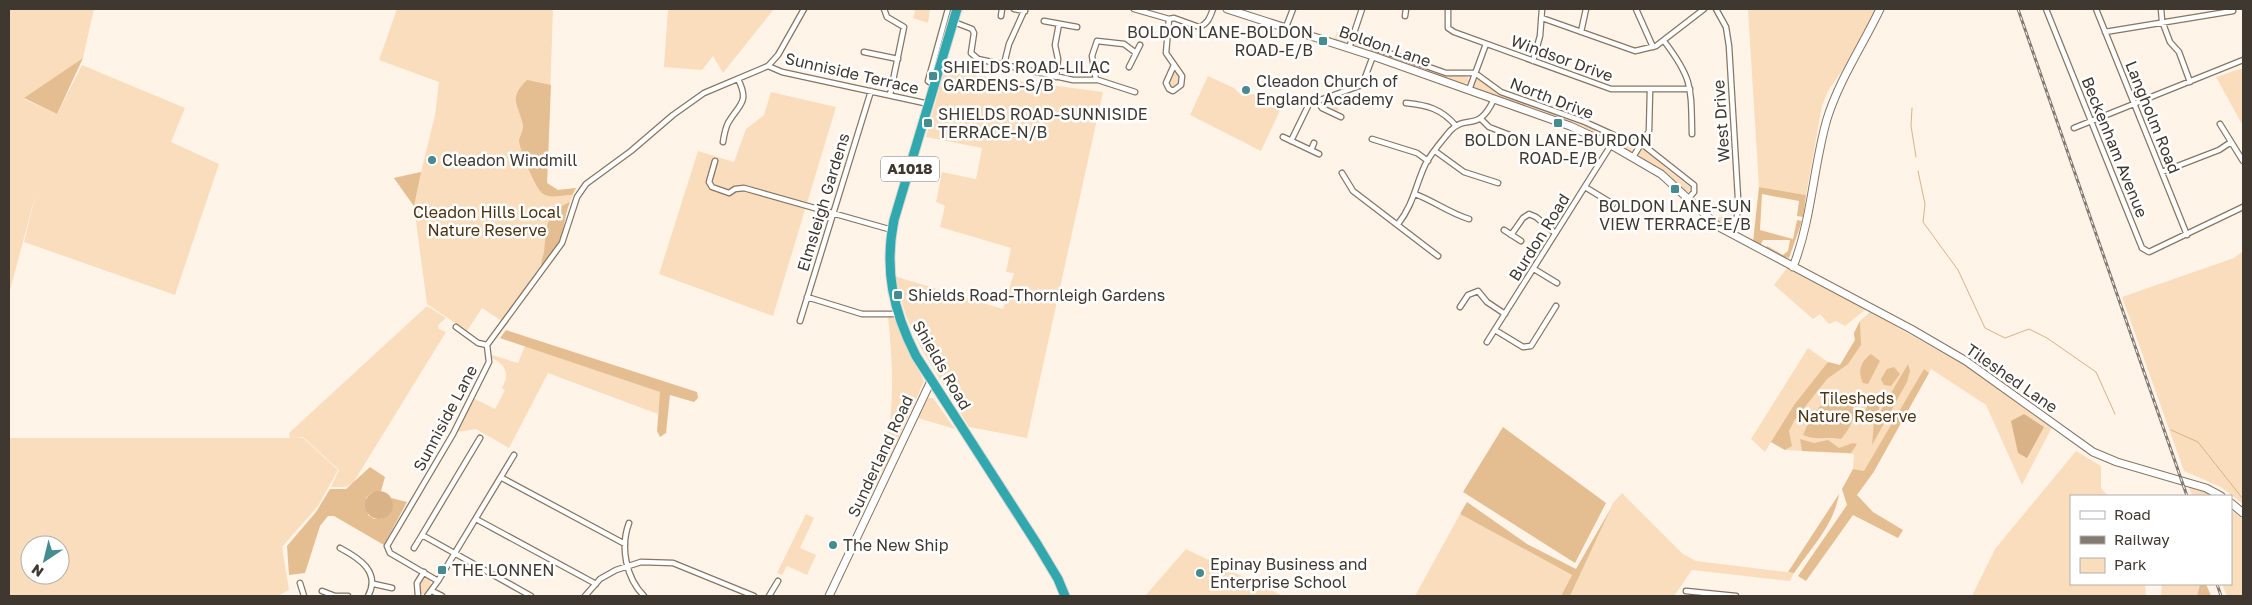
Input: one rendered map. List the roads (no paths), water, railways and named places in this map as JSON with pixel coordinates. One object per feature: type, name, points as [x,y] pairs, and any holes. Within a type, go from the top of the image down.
[{"type":"highway","name":"Shields Road","points":[[957,9],[892,230],[889,248],[889,270],[897,314],[916,356],[1037,544],[1058,579],[1065,596]]},
{"type":"street","points":[[456,327],[478,343],[487,345],[562,243],[577,197],[586,184],[684,106],[704,93],[768,66],[778,55],[804,9]]},
{"type":"street","points":[[884,9],[887,17],[904,27],[890,95]]},
{"type":"street","points":[[934,86],[928,81],[948,9]]},
{"type":"street","points":[[1000,16],[1002,9]]},
{"type":"street","points":[[1004,64],[1009,44],[1025,10],[1014,9]]},
{"type":"street","points":[[1134,9],[1169,19],[1178,19],[1199,27],[1204,25],[1209,19],[1213,9]]},
{"type":"street","name":"Boldon Lane","points":[[1226,9],[1286,26],[1373,56],[1533,113],[1611,145],[1661,174],[1688,199]]},
{"type":"street","points":[[1286,26],[1293,9]]},
{"type":"street","points":[[1349,48],[1362,9]]},
{"type":"street","points":[[1406,9],[1406,16]]},
{"type":"street","name":"Windsor Drive","points":[[1448,9],[1448,28],[1451,30],[1611,89],[1690,89]]},
{"type":"street","points":[[1533,61],[1539,43],[1542,9]]},
{"type":"street","points":[[1582,32],[1586,9]]},
{"type":"street","points":[[1636,9],[1653,47]]},
{"type":"street","points":[[1542,18],[1629,49],[1644,50],[1664,41],[1704,9]]},
{"type":"street","name":"West Drive","points":[[1716,9],[1726,27],[1729,46],[1738,198],[1737,216],[1731,234]]},
{"type":"street","points":[[1793,267],[1812,197],[1827,119],[1839,88],[1880,9]]},
{"type":"street","name":"Beckenham Avenue","points":[[2046,9],[2142,248],[2149,252],[2187,235]]},
{"type":"street","name":"Langholm Road","points":[[2096,9],[2187,235]]},
{"type":"street","points":[[2161,9],[2162,22],[2170,42],[2179,52],[2190,82]]},
{"type":"street","points":[[2105,32],[2233,11]]},
{"type":"street","points":[[1169,19],[1166,53],[1182,76],[1177,90],[1173,91],[1169,89],[1166,83],[1174,65]]},
{"type":"street","points":[[1044,21],[1077,27]]},
{"type":"street","points":[[952,22],[972,28],[974,33],[971,53],[974,57],[1056,77],[1086,82],[1096,80],[1135,92]]},
{"type":"street","points":[[1056,77],[1058,59],[1055,45],[1059,24]]},
{"type":"street","points":[[1354,33],[1375,48],[1446,73],[1476,73]]},
{"type":"street","points":[[1096,80],[1092,56],[1097,41],[1124,44],[1136,53]]},
{"type":"street","points":[[1664,41],[1685,71],[1690,89],[1692,134]]},
{"type":"street","points":[[1469,90],[1486,44]]},
{"type":"street","points":[[1130,67],[1140,45]]},
{"type":"street","points":[[864,52],[898,59]]},
{"type":"street","points":[[1291,141],[1307,106],[1359,86],[1364,80],[1373,56]]},
{"type":"street","points":[[2074,128],[2243,60]]},
{"type":"street","name":"Sunniside Terrace","points":[[768,66],[782,72],[930,104]]},
{"type":"street","name":"North Drive","points":[[1476,73],[1502,92],[1585,122],[1616,136],[1642,144],[1694,185],[1694,192],[1688,199]]},
{"type":"street","points":[[723,142],[727,124],[740,107],[744,98],[738,79]]},
{"type":"street","points":[[1633,157],[1642,144],[1650,125],[1650,90]]},
{"type":"street","name":"Elmsleigh Gardens","points":[[800,321],[871,91]]},
{"type":"street","points":[[1398,224],[1410,208],[1428,161],[1435,150],[1456,126],[1481,119],[1494,99]]},
{"type":"street","points":[[1317,101],[1322,108],[1341,117]]},
{"type":"street","points":[[1406,103],[1433,107],[1450,119],[1456,126]]},
{"type":"street","points":[[1481,119],[1490,127],[1520,139]]},
{"type":"street","points":[[2220,124],[2243,161]]},
{"type":"street","points":[[1283,137],[1319,154]]},
{"type":"street","points":[[1372,139],[1417,153],[1428,161]]},
{"type":"street","points":[[2162,172],[2219,150],[2231,142]]},
{"type":"street","points":[[1311,150],[1314,143]]},
{"type":"street","name":"Burdon Road","points":[[1487,342],[1611,145]]},
{"type":"street","points":[[1435,150],[1464,172],[1498,183]]},
{"type":"street","points":[[715,161],[710,185],[729,193],[735,189],[744,188],[892,230]]},
{"type":"street","points":[[1342,173],[1353,190],[1438,256]]},
{"type":"street","points":[[1584,187],[1613,204]]},
{"type":"street","points":[[1415,194],[1434,201],[1455,215],[1469,219]]},
{"type":"street","name":"Tileshed Lane","points":[[1688,199],[1708,218],[1731,234],[1911,329],[1966,361],[2094,452],[2117,462],[2206,488],[2220,495]]},
{"type":"street","points":[[2187,235],[2243,207]]},
{"type":"street","points":[[1512,235],[1523,218],[1529,214],[1536,217],[1556,233]]},
{"type":"street","points":[[1504,230],[1521,241]]},
{"type":"street","points":[[1534,269],[1557,283]]},
{"type":"street","points":[[1460,307],[1468,294],[1478,292],[1487,302],[1505,314]]},
{"type":"street","points":[[807,297],[862,314],[897,314]]},
{"type":"street","points":[[1495,330],[1527,347],[1531,346],[1556,306]]},
{"type":"street","name":"Sunniside Lane","points":[[438,581],[390,553],[387,546],[453,434],[489,362],[487,345]]},
{"type":"street","name":"Sunderland Road","points":[[829,596],[931,381]]},
{"type":"street","points":[[414,548],[480,438]]},
{"type":"street","points":[[428,596],[502,478],[514,455]]},
{"type":"street","points":[[502,478],[625,544]]},
{"type":"street","points":[[2232,504],[2243,513]]},
{"type":"street","points":[[476,519],[596,584]]},
{"type":"street","points":[[629,523],[625,533],[628,572],[644,596]]},
{"type":"street","points":[[422,535],[532,596]]},
{"type":"street","points":[[340,548],[355,556],[364,565],[374,584],[392,588]]},
{"type":"street","points":[[586,596],[596,584],[616,570],[641,562],[673,563],[754,596]]},
{"type":"street","points":[[418,596],[417,583],[424,572]]},
{"type":"street","points":[[769,596],[778,580]]},
{"type":"street","points":[[300,583],[304,596]]},
{"type":"street","points":[[368,596],[374,584]]},
{"type":"street","points":[[322,590],[335,596],[348,596]]},
{"type":"street","points":[[432,591],[442,596]]},
{"type":"street","points":[[1686,591],[1736,596]]},
{"type":"waterway","points":[[1912,108],[1911,126],[1916,157]]},
{"type":"waterway","points":[[1918,171],[1925,204],[1923,222],[1958,270],[1985,328],[2005,338],[2029,329],[2047,338],[2096,372],[2115,414]]},
{"type":"waterway","points":[[2171,430],[2198,442],[2243,499]]},
{"type":"railway","points":[[2018,9],[2187,495]]},
{"type":"railway","points":[[2217,585],[2221,596]]},
{"type":"place","name":"BOLDON LANE-BOLDON ROAD-E/B","points":[[1323,41]]},
{"type":"place","name":"SHIELDS ROAD-LILAC GARDENS-S/B","points":[[933,76]]},
{"type":"place","name":"Cleadon Church of England Academy","points":[[1246,90]]},
{"type":"place","name":"SHIELDS ROAD-SUNNISIDE TERRACE-N/B","points":[[928,123]]},
{"type":"place","name":"BOLDON LANE-BURDON ROAD-E/B","points":[[1558,123]]},
{"type":"place","name":"Cleadon Windmill","points":[[432,160]]},
{"type":"place","name":"BOLDON LANE-SUN VIEW TERRACE-E/B","points":[[1675,189]]},
{"type":"place","name":"Shields Road-Thornleigh Gardens","points":[[898,295]]},
{"type":"place","name":"The New Ship","points":[[833,545]]},
{"type":"place","name":"THE LONNEN","points":[[442,570]]},
{"type":"place","name":"Epinay Business and Enterprise School","points":[[1200,573]]},
{"type":"park label","name":"Cleadon Hills Local Nature Reserve","points":[[487,221]]},
{"type":"park label","name":"Tilesheds Nature Reserve","points":[[1857,407]]}]
